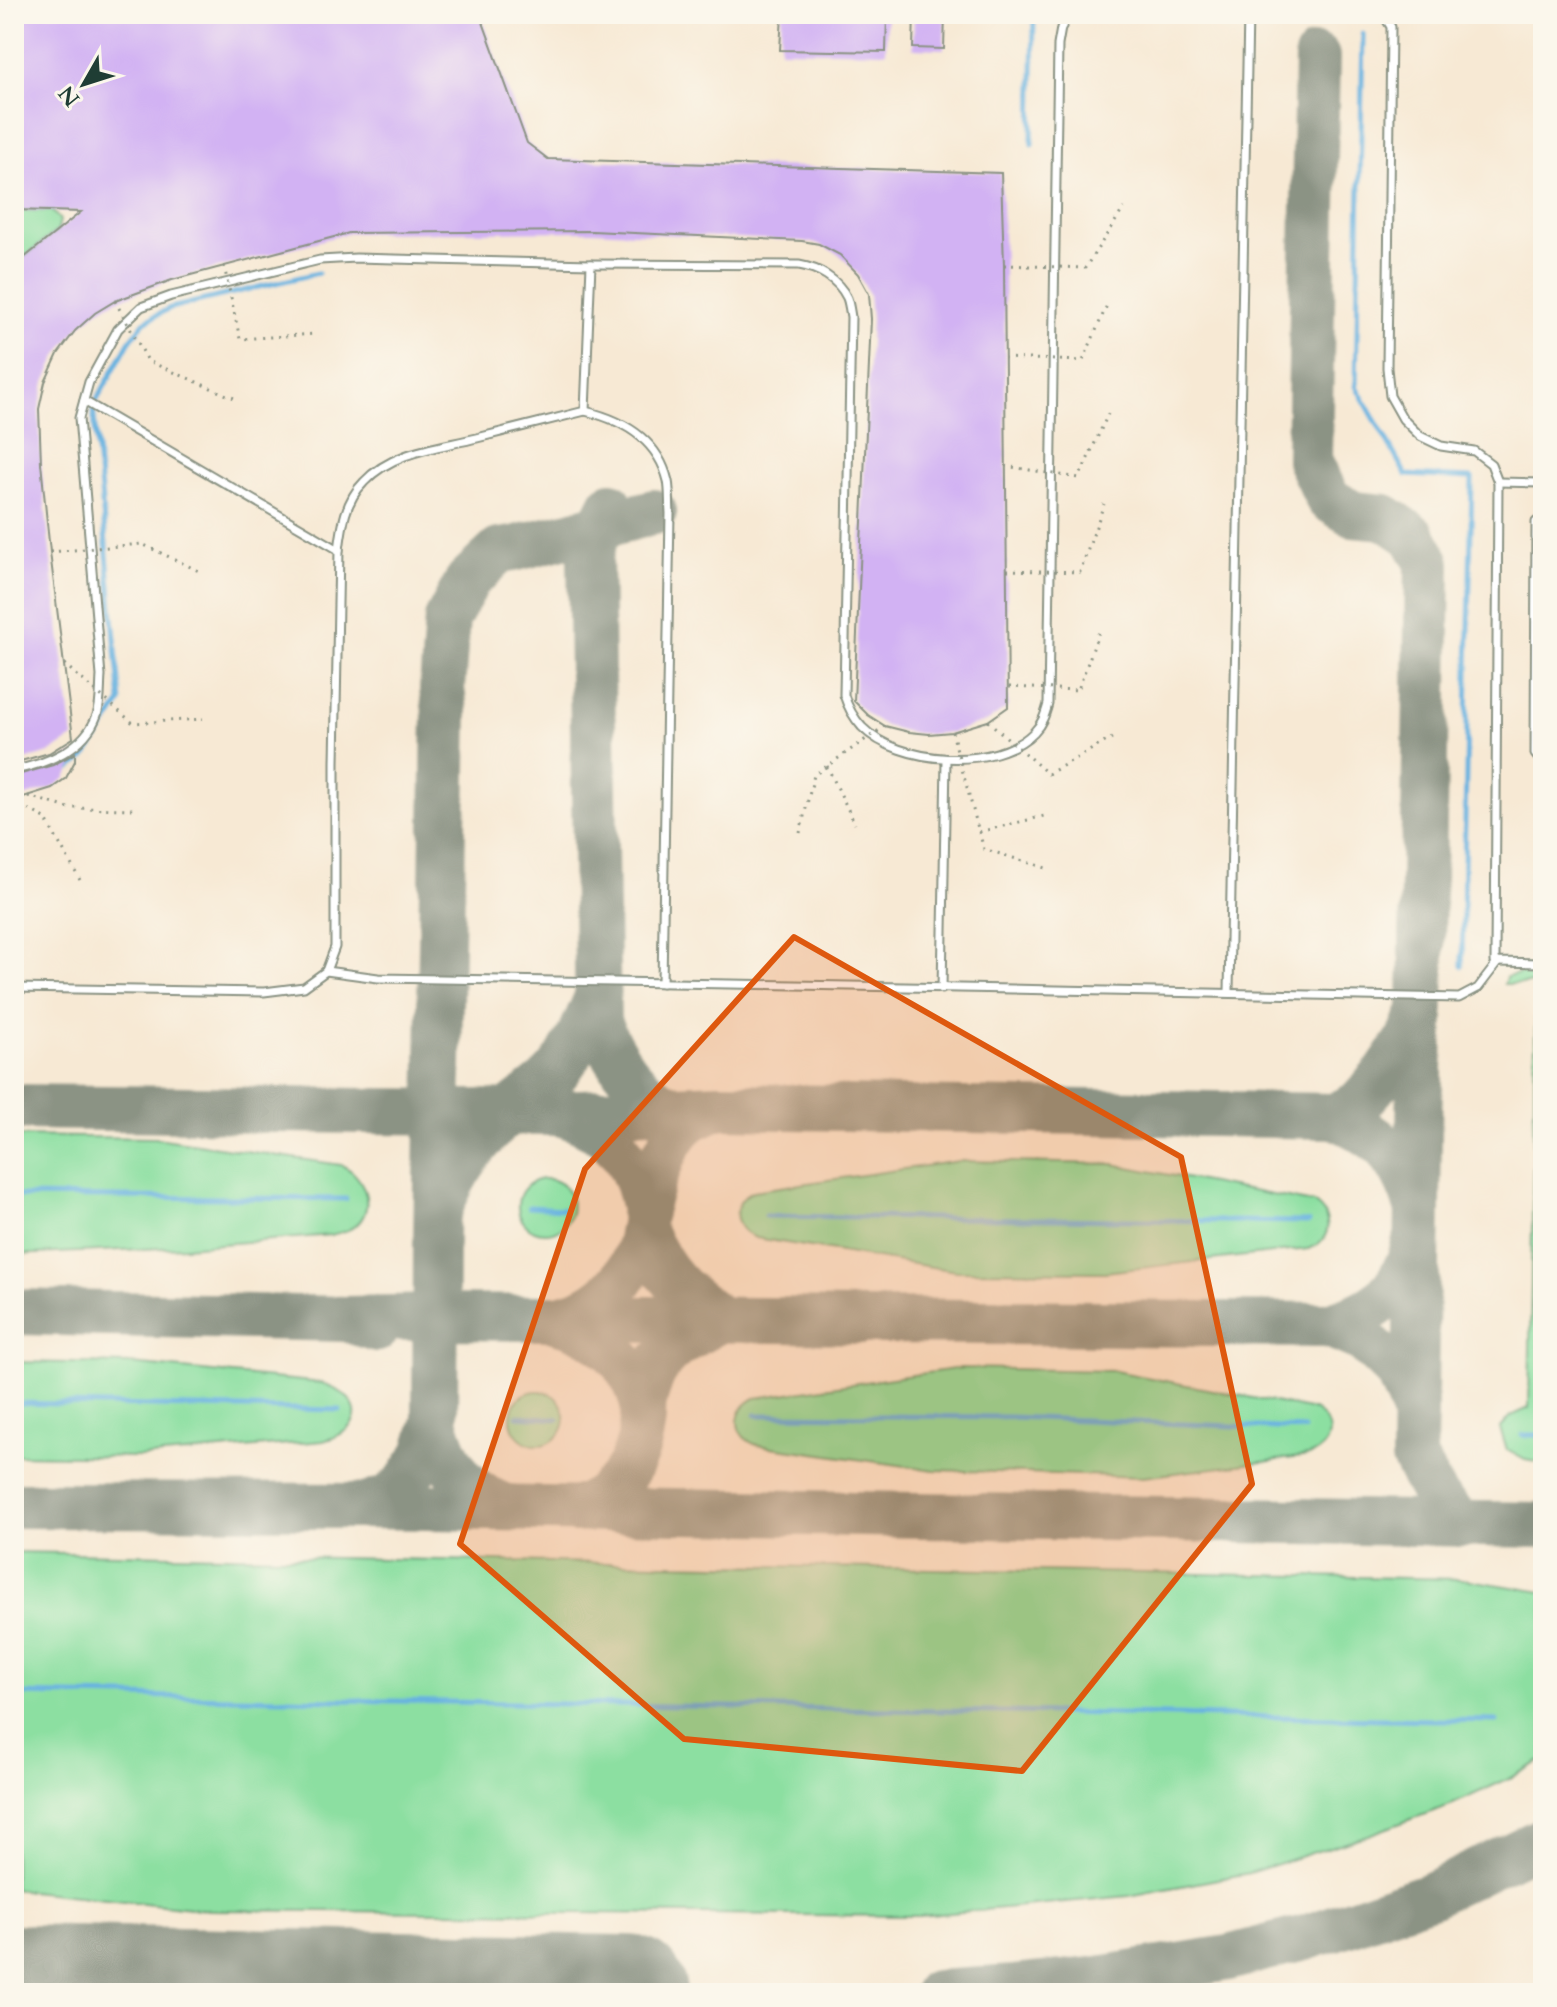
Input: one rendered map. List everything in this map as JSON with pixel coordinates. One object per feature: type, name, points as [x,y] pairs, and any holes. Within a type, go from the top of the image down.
[{"type":"lane","points":[[14,770],[50,761],[84,739],[98,714],[101,676],[79,418],[89,382],[118,329],[141,307],[171,296],[320,260],[356,258],[799,265],[815,268],[834,280],[846,297],[851,317],[844,695],[849,712],[864,729],[887,744],[946,759],[982,757],[1024,740],[1043,719],[1048,704],[1058,45],[1061,28],[1069,14]]},
{"type":"lane","points":[[1229,991],[1248,14]]},
{"type":"lane","points":[[1383,14],[1391,27],[1387,368],[1390,396],[1403,419],[1420,436],[1441,446],[1474,451],[1491,464],[1498,482],[1495,962],[1543,963]]},
{"type":"lane","points":[[585,411],[591,264]]},
{"type":"lane","points":[[84,401],[339,550]]},
{"type":"lane","points":[[14,988],[264,992],[304,987],[326,971],[335,947],[339,550],[344,516],[352,498],[362,483],[379,468],[412,452],[585,411],[602,415],[639,434],[653,448],[668,481],[662,983]]},
{"type":"lane","points":[[1498,482],[1543,483]]},
{"type":"lane","points":[[1543,517],[1536,522],[1539,627],[1535,754],[1543,764]]},
{"type":"lane","points":[[942,989],[946,759]]},
{"type":"lane","points":[[326,971],[378,978],[1229,991],[1459,998],[1478,988],[1498,962]]},
{"type":"path","points":[[1004,265],[1085,268],[1124,208]]},
{"type":"path","points":[[224,266],[240,339],[315,334]]},
{"type":"path","points":[[115,301],[148,361],[234,398]]},
{"type":"path","points":[[1004,358],[1083,361],[1107,305]]},
{"type":"path","points":[[1005,466],[1079,478],[1108,414]]},
{"type":"path","points":[[1007,570],[1080,572],[1104,504]]},
{"type":"path","points":[[50,552],[142,544],[201,572]]},
{"type":"path","points":[[1009,687],[1078,690],[1100,629]]},
{"type":"path","points":[[64,664],[133,723],[203,719]]},
{"type":"path","points":[[988,721],[1048,774],[1112,738]]},
{"type":"path","points":[[800,833],[814,775],[885,726]]},
{"type":"path","points":[[952,732],[984,849],[1046,868]]},
{"type":"path","points":[[827,766],[855,824]]},
{"type":"path","points":[[28,796],[68,808],[136,809]]},
{"type":"path","points":[[14,802],[45,818],[80,880]]},
{"type":"path","points":[[979,832],[1044,816]]},
{"type":"highlighted area","points":[[794,937],[1181,1157],[1252,1484],[1022,1771],[684,1739],[460,1544],[585,1169]]},
{"type":"green space","points":[[14,210],[52,211],[60,220],[58,230],[14,266]]},
{"type":"green space","points":[[1543,972],[1543,1463],[1525,1460],[1507,1450],[1500,1429],[1511,1416],[1529,1408],[1536,984],[1504,984],[1506,977]]},
{"type":"green space","points":[[14,1136],[156,1138],[341,1165],[350,1170],[363,1186],[366,1205],[359,1223],[331,1235],[185,1247],[14,1255]]},
{"type":"green space","points":[[959,1161],[1113,1164],[1313,1203],[1320,1208],[1327,1221],[1326,1234],[1308,1249],[1105,1272],[956,1271],[756,1238],[742,1229],[736,1216],[740,1202],[753,1191]]},
{"type":"green space","points":[[545,1179],[564,1187],[572,1206],[564,1225],[545,1233],[526,1225],[518,1206],[526,1187]]},
{"type":"green space","points":[[14,1362],[132,1364],[322,1383],[345,1395],[352,1403],[355,1418],[340,1435],[323,1441],[140,1457],[14,1455]]},
{"type":"green space","points":[[961,1368],[1115,1371],[1314,1410],[1326,1421],[1329,1434],[1323,1447],[1309,1456],[1143,1477],[934,1470],[757,1445],[743,1436],[739,1429],[742,1409],[755,1398]]},
{"type":"green space","points":[[538,1391],[557,1399],[565,1418],[557,1437],[538,1445],[519,1437],[511,1418],[519,1399]]},
{"type":"green space","points":[[14,1552],[1464,1579],[1543,1592],[1543,1760],[1453,1804],[1249,1873],[1129,1896],[919,1916],[210,1910],[14,1889]]},
{"type":"building","points":[[14,14],[480,14],[527,143],[548,159],[1001,173],[1008,707],[988,721],[952,732],[929,734],[885,726],[854,701],[871,319],[869,294],[858,274],[840,255],[819,244],[802,241],[592,231],[349,233],[172,280],[115,301],[75,331],[58,354],[45,382],[39,409],[41,463],[73,738],[49,753],[14,763],[14,266],[81,212],[14,210]]},
{"type":"building","points":[[782,14],[887,14],[886,52],[780,50]]},
{"type":"building","points":[[914,14],[945,14],[944,49],[913,48]]},
{"type":"building","points":[[75,753],[75,761],[66,778],[52,788],[14,800],[14,776],[53,765]]},
{"type":"waterway","points":[[1032,144],[1034,14]]},
{"type":"waterway","points":[[1363,34],[1356,386],[1406,475],[1472,478],[1462,966]]},
{"type":"waterway","points":[[66,771],[85,757],[121,702],[93,407],[129,342],[144,322],[170,308],[318,273]]},
{"type":"waterway","points":[[14,1196],[346,1199]]},
{"type":"waterway","points":[[529,1207],[563,1209]]},
{"type":"waterway","points":[[765,1216],[1309,1222]]},
{"type":"waterway","points":[[14,1403],[340,1410]]},
{"type":"waterway","points":[[756,1415],[1011,1417],[1304,1429]]},
{"type":"waterway","points":[[517,1416],[558,1419]]},
{"type":"waterway","points":[[1523,1435],[1543,1435]]},
{"type":"waterway","points":[[14,1694],[1497,1721]]},
{"type":"taxiway","points":[[1317,57],[1309,460],[1328,499],[1353,514],[1385,517],[1413,536],[1428,563],[1414,1458],[1436,1498],[1461,1524]]},
{"type":"taxiway","points":[[611,505],[590,556],[598,1023],[628,1075],[657,1101],[679,1109]]},
{"type":"taxiway","points":[[366,1506],[390,1497],[405,1484],[425,1454],[435,1421],[445,711],[442,689],[447,619],[468,580],[499,551],[654,512]]},
{"type":"taxiway","points":[[440,1209],[459,1169],[477,1145],[562,1065],[597,997]]},
{"type":"taxiway","points":[[1335,1116],[1358,1104],[1386,1073],[1411,1036],[1418,1017]]},
{"type":"taxiway","points":[[559,1113],[719,1106],[1335,1116],[1379,1141],[1404,1175],[1416,1204]]},
{"type":"taxiway","points":[[643,1216],[654,1178],[674,1138],[690,1120],[719,1106]]},
{"type":"taxiway","points":[[14,1107],[559,1113],[593,1127],[618,1148],[635,1176],[644,1212]]},
{"type":"taxiway","points":[[642,1230],[657,1259],[674,1281],[721,1319],[669,1352],[656,1368],[643,1404]]},
{"type":"taxiway","points":[[565,1316],[586,1309],[614,1289],[633,1261],[642,1230]]},
{"type":"taxiway","points":[[1329,1325],[1360,1314],[1384,1298],[1402,1276],[1414,1245]]},
{"type":"taxiway","points":[[14,1312],[346,1319],[377,1329]]},
{"type":"taxiway","points":[[346,1319],[436,1317],[1329,1325],[1364,1340],[1397,1372],[1415,1414]]},
{"type":"taxiway","points":[[557,1321],[580,1329],[612,1350],[628,1369],[643,1404]]},
{"type":"taxiway","points":[[575,1510],[601,1498],[629,1467],[642,1426],[642,1375]]},
{"type":"taxiway","points":[[435,1421],[445,1451],[460,1475],[480,1494],[509,1508]]},
{"type":"taxiway","points":[[14,1505],[366,1506],[1543,1525]]},
{"type":"taxiway","points":[[936,1993],[1093,1980],[1228,1958],[1305,1938],[1430,1895],[1543,1840]]},
{"type":"taxiway","points":[[14,1959],[263,1986]]},
{"type":"runway","points":[[14,1982],[629,1993]]}]
